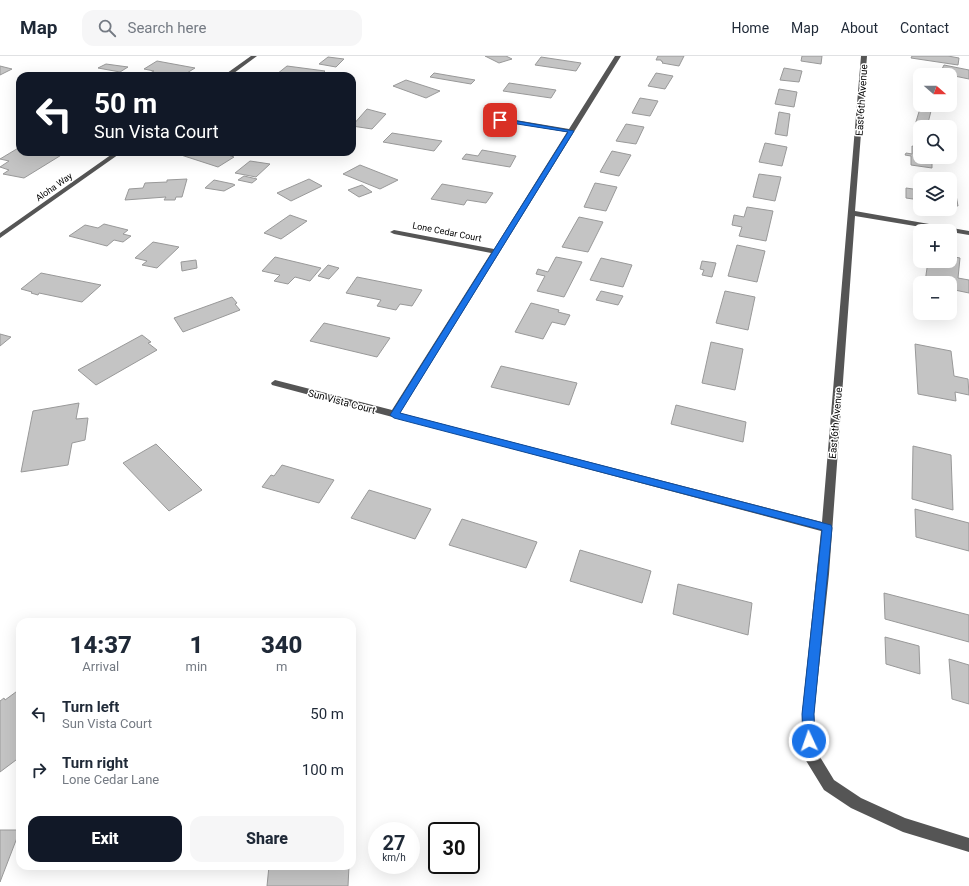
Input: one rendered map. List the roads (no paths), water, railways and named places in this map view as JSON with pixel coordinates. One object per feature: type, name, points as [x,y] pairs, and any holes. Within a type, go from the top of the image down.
[{"type":"street","points":[[232,72],[254,56]]},
{"type":"street","points":[[394,415],[618,56]]},
{"type":"street","name":"East 6th Avenue","points":[[864,56],[827,528],[808,714],[810,754],[829,785],[856,803],[903,825],[969,845]]},
{"type":"street","points":[[486,117],[571,131]]},
{"type":"street","name":"Aloha Way","points":[[0,236],[113,156]]},
{"type":"street","points":[[852,213],[969,233]]},
{"type":"street","name":"Lone Cedar Court","points":[[394,232],[496,252]]},
{"type":"street","name":"Sun Vista Court","points":[[275,383],[827,528]]}]
